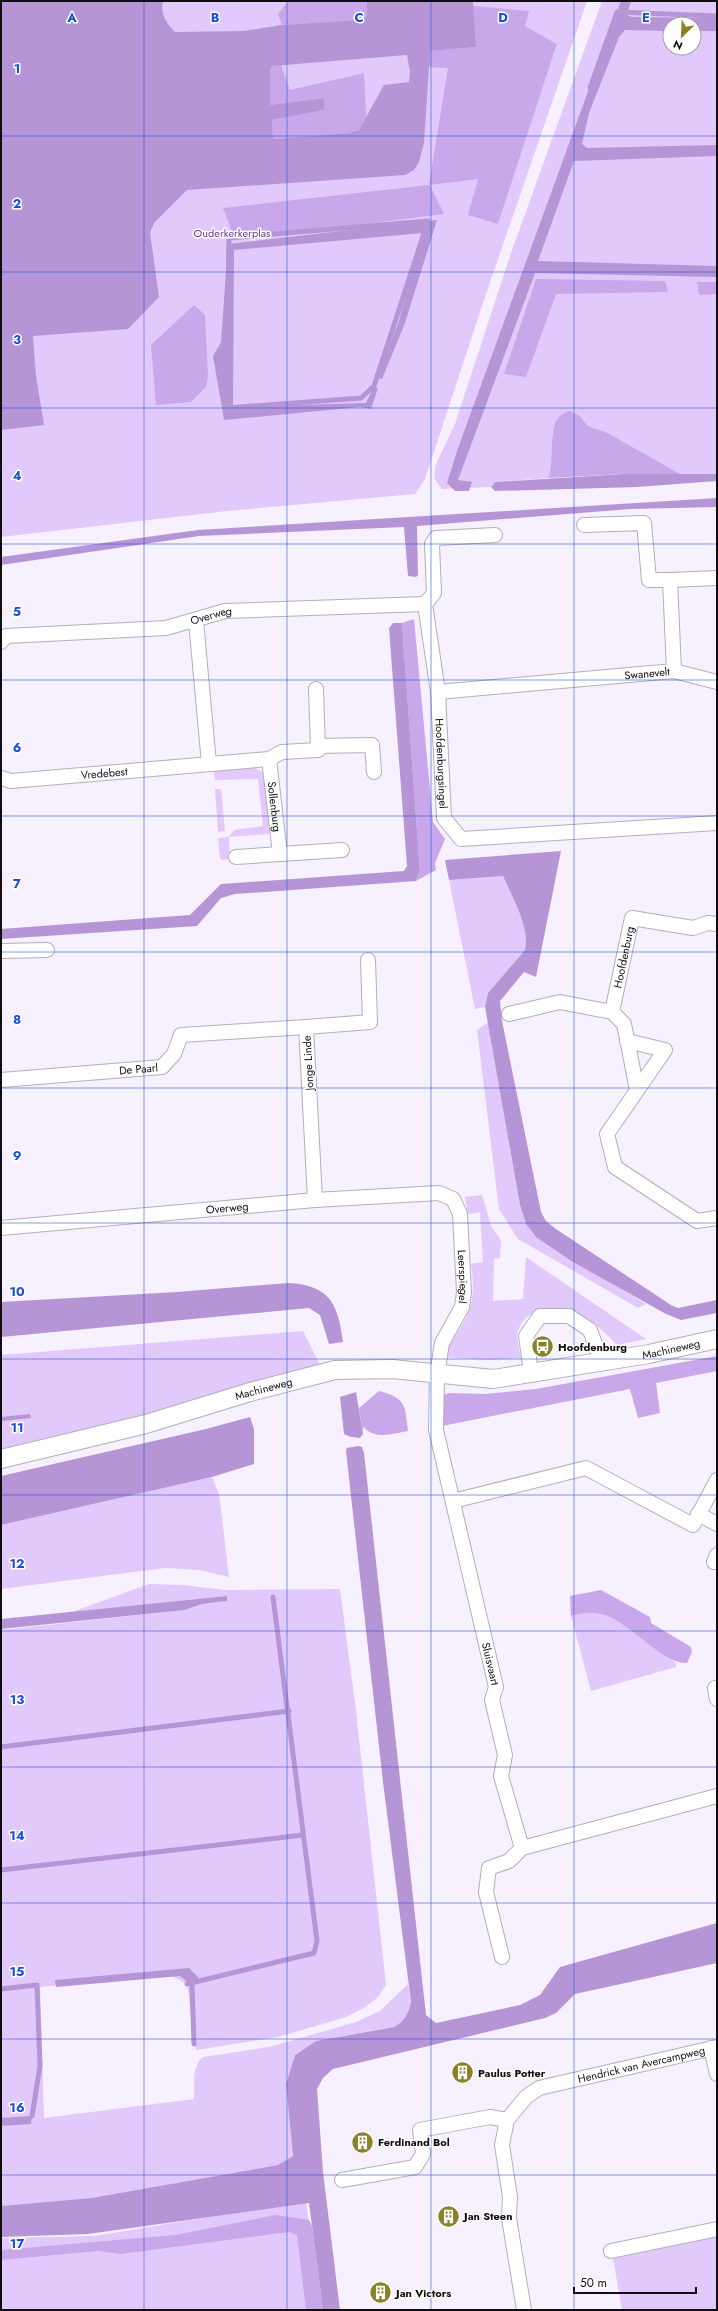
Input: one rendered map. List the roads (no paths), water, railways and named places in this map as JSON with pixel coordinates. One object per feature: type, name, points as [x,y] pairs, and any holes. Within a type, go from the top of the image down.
[{"type":"street","points":[[584,525],[644,522],[649,580],[717,578]]},
{"type":"street","points":[[425,604],[434,593],[432,544],[436,538],[495,535]]},
{"type":"street","name":"Swanevelt","points":[[438,692],[674,671],[670,580]]},
{"type":"street","name":"Overweg","points":[[1,642],[6,636],[166,628],[196,621],[225,611],[425,604]]},
{"type":"street","name":"Hoofdenburgsingel","points":[[425,604],[438,692],[444,818],[460,839],[717,823]]},
{"type":"street","points":[[196,621],[209,764]]},
{"type":"street","points":[[674,671],[717,682]]},
{"type":"street","points":[[316,689],[318,746],[372,745],[374,772]]},
{"type":"street","name":"Vredebest","points":[[1,778],[11,781],[269,759],[282,752],[318,750],[318,746]]},
{"type":"street","name":"Sollenburg","points":[[269,759],[280,854]]},
{"type":"street","points":[[236,857],[342,850]]},
{"type":"street","name":"Hoofdenburg","points":[[612,1012],[632,918],[693,928],[708,923],[717,924]]},
{"type":"street","points":[[1,951],[47,950]]},
{"type":"street","name":"Jonge Linde","points":[[315,1200],[306,1027],[370,1022],[368,960]]},
{"type":"street","points":[[509,1014],[560,1002],[612,1012],[624,1024],[637,1090]]},
{"type":"street","name":"De Paarl","points":[[1,1080],[162,1067],[174,1054],[181,1035],[306,1027]]},
{"type":"street","points":[[627,1041],[665,1050],[607,1134],[615,1168],[697,1221],[717,1218]]},
{"type":"street","name":"Overweg","points":[[1,1228],[315,1200],[439,1193],[453,1199]]},
{"type":"street","name":"Leerspiegel","points":[[437,1375],[442,1343],[462,1307],[464,1292],[460,1214],[453,1199]]},
{"type":"street","points":[[531,1372],[526,1336],[540,1316],[569,1316],[590,1330],[602,1360]]},
{"type":"street","name":"Machineweg","points":[[1,1459],[146,1424],[250,1392],[334,1370],[392,1369],[437,1375],[493,1379],[602,1360],[649,1354],[717,1339]]},
{"type":"street","name":"Sluisvaart","points":[[437,1375],[436,1430],[496,1687],[492,1700],[505,1755],[501,1776],[522,1848]]},
{"type":"street","points":[[453,1501],[586,1468],[693,1525],[717,1480]]},
{"type":"street","points":[[698,1514],[717,1524]]},
{"type":"street","points":[[502,1957],[486,1892],[489,1868],[509,1861],[522,1848],[717,1796]]},
{"type":"street","points":[[714,2047],[717,2074]]},
{"type":"street","name":"Hendrick van Avercampweg","points":[[507,2120],[526,2097],[539,2088],[566,2083],[714,2047]]},
{"type":"street","points":[[342,2180],[415,2167],[423,2154],[420,2130],[490,2117],[507,2120],[502,2146],[510,2197],[509,2218],[524,2310]]},
{"type":"street","points":[[611,2251],[717,2229]]},
{"type":"waterway","points":[[590,88],[617,12],[717,16]]},
{"type":"waterway","points":[[428,221],[374,386],[361,398],[226,408],[229,238],[428,221]]},
{"type":"waterway","points":[[187,1984],[314,1953],[317,1941],[273,1597]]},
{"type":"waterway","points":[[1,1747],[289,1711]]},
{"type":"waterway","points":[[1,1870],[303,1835]]},
{"type":"waterway","points":[[1,1989],[37,1985],[40,2066],[32,2116]]},
{"type":"waterway","points":[[192,1985],[194,2044]]},
{"type":"place","name":"Hoofdenburg","points":[[543,1347]]},
{"type":"place","name":"Paulus Potter","points":[[462,2073]]},
{"type":"place","name":"Ferdinand Bol","points":[[362,2142]]},
{"type":"place","name":"Jan Steen","points":[[448,2216]]},
{"type":"place","name":"Jan Victors","points":[[380,2293]]},
{"type":"park label","name":"Ouderkerkerplas","points":[[232,233]]}]
